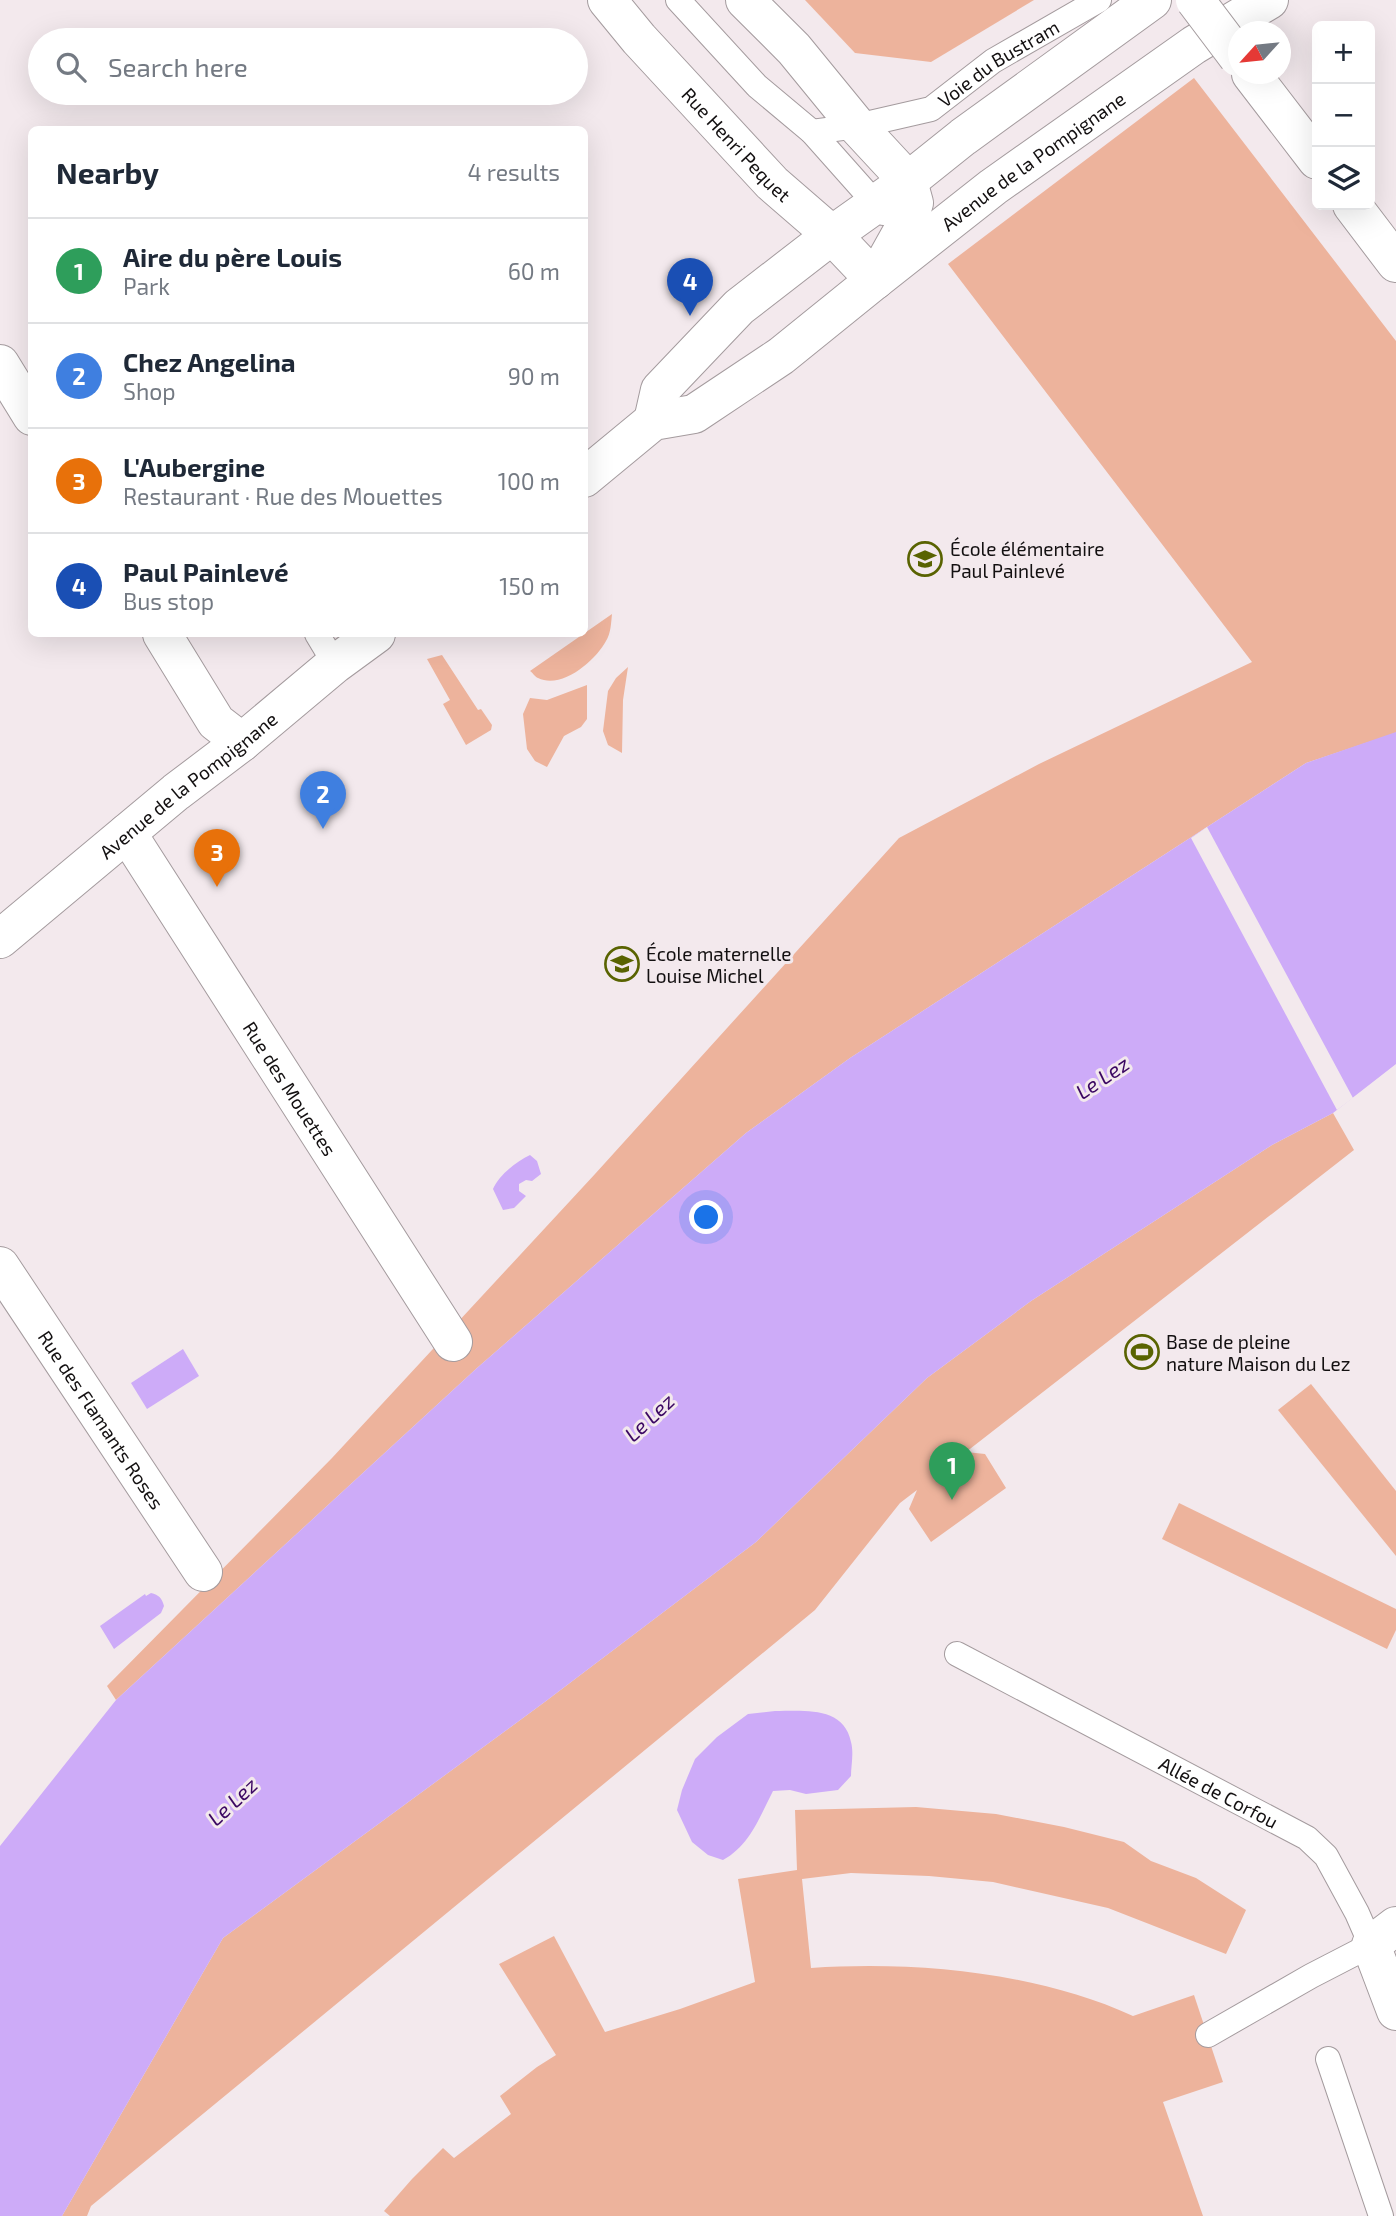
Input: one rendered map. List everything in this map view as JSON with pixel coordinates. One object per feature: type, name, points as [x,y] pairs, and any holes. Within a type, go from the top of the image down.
[{"type":"main road","name":"Rue Henri Pequet","points":[[607,0],[639,39],[772,183],[832,235],[875,280]]},
{"type":"main road","points":[[745,0],[794,49],[857,126],[908,181]]},
{"type":"main road","name":"Avenue de la Pompignane","points":[[875,280],[892,214],[908,181],[963,136],[1152,0]]},
{"type":"main road","points":[[1195,0],[1228,44]]},
{"type":"main road","name":"Avenue de la Pompignane","points":[[1194,45],[1230,0]]},
{"type":"main road","name":"Avenue de la Pompignane","points":[[588,475],[653,421],[694,414],[798,344],[993,187],[1194,45],[1269,0]]},
{"type":"main road","points":[[1259,84],[1312,153]]},
{"type":"main road","points":[[1356,210],[1396,262]]},
{"type":"main road","name":"Avenue de la Pompignane","points":[[653,421],[660,390],[739,307],[832,235],[892,214]]},
{"type":"main road","points":[[0,364],[28,410]]},
{"type":"main road","points":[[164,637],[216,722],[242,742]]},
{"type":"main road","name":"Avenue de la Pompignane","points":[[0,939],[242,742],[326,649],[366,637]]},
{"type":"main road","name":"Rue des Mouettes","points":[[127,833],[453,1342]]},
{"type":"main road","name":"Rue des Flamants Roses","points":[[0,1266],[203,1572]]},
{"type":"main road","name":"Allée de Corfou","points":[[1384,1936],[1396,2011]]},
{"type":"lane","points":[[678,0],[757,86],[812,132],[892,214],[916,226],[953,218]]},
{"type":"lane","name":"Voie du Bustram","points":[[812,132],[857,126],[932,109],[993,61],[1099,0]]},
{"type":"lane","name":"Allée de Corfou","points":[[957,1654],[1307,1838],[1326,1856],[1357,1913],[1384,1936]]},
{"type":"lane","points":[[1208,2035],[1384,1936]]},
{"type":"lane","points":[[1328,2059],[1381,2216]]},
{"type":"shaded area","points":[[805,0],[1034,0],[931,62],[855,53]]},
{"type":"shaded area","points":[[1194,78],[1396,341],[1396,733],[1306,763],[850,1058],[746,1133],[477,1368],[116,1700],[107,1686],[332,1458],[595,1174],[899,838],[1039,764],[1252,662],[948,264]]},
{"type":"shaded area","points":[[612,614],[606,641],[595,656],[577,671],[567,677],[547,681],[530,671],[579,637],[588,637],[588,631]]},
{"type":"shaded area","points":[[442,655],[478,710],[481,709],[492,725],[491,730],[466,745],[443,704],[450,700],[427,659]]},
{"type":"shaded area","points":[[628,667],[623,700],[622,753],[608,745],[603,731],[608,691],[616,678]]},
{"type":"shaded area","points":[[587,685],[587,719],[581,727],[564,736],[547,767],[535,761],[527,749],[523,714],[530,698],[547,700]]},
{"type":"shaded area","points":[[1333,1113],[1354,1150],[966,1452],[985,1454],[1006,1488],[931,1542],[909,1509],[917,1490],[900,1503],[815,1610],[91,2206],[87,2216],[62,2216],[223,1938],[546,1701],[756,1542],[927,1378],[1031,1301],[1272,1145]]},
{"type":"shaded area","points":[[1311,1384],[1396,1491],[1396,1556],[1278,1410]]},
{"type":"shaded area","points":[[1179,1503],[1396,1609],[1396,1630],[1387,1649],[1162,1539]]},
{"type":"shaded area","points":[[916,1807],[996,1814],[1124,1842],[1151,1861],[1196,1878],[1246,1910],[1226,1954],[1108,1908],[993,1882],[851,1873],[802,1879],[811,1968],[892,1966],[975,1973],[1057,1989],[1133,2016],[1194,1995],[1223,2082],[1163,2102],[1203,2216],[390,2216],[384,2211],[443,2148],[454,2158],[511,2114],[500,2096],[556,2055],[499,1964],[554,1936],[605,2032],[755,1982],[738,1879],[797,1870],[795,1810]]},
{"type":"water","name":"Le Lez","points":[[1396,732],[1396,1064],[1333,1113],[1272,1145],[1031,1301],[927,1378],[756,1542],[546,1701],[223,1938],[62,2216],[0,2216],[0,1846],[116,1700],[477,1368],[746,1133],[850,1058],[1306,763]]},
{"type":"water","points":[[530,1155],[537,1161],[541,1174],[532,1181],[526,1180],[519,1184],[519,1191],[526,1196],[514,1208],[503,1210],[493,1189],[509,1169]]},
{"type":"water","points":[[183,1349],[199,1376],[147,1409],[131,1383]]},
{"type":"water","points":[[151,1593],[162,1601],[164,1606],[161,1613],[114,1649],[100,1626],[145,1594],[146,1596]]},
{"type":"water","points":[[810,1711],[832,1716],[840,1722],[847,1730],[852,1746],[851,1776],[838,1790],[806,1794],[790,1790],[773,1791],[753,1830],[740,1847],[723,1860],[708,1855],[692,1842],[677,1810],[695,1759],[717,1737],[748,1714]]},
{"type":"pier","points":[[1207,827],[1353,1098],[1337,1110],[1191,838]]},
{"type":"place","name":"Paul Painlevé","points":[[690,316]]},
{"type":"place","name":"École élémentaire Paul Painlevé","points":[[925,559]]},
{"type":"place","name":"Chez Angelina","points":[[323,829]]},
{"type":"place","name":"L'Aubergine","points":[[217,887]]},
{"type":"place","name":"École maternelle Louise Michel","points":[[622,964]]},
{"type":"place","name":"Base de pleine nature Maison du Lez","points":[[1142,1352]]},
{"type":"place","name":"Aire du père Louis","points":[[952,1500]]}]
